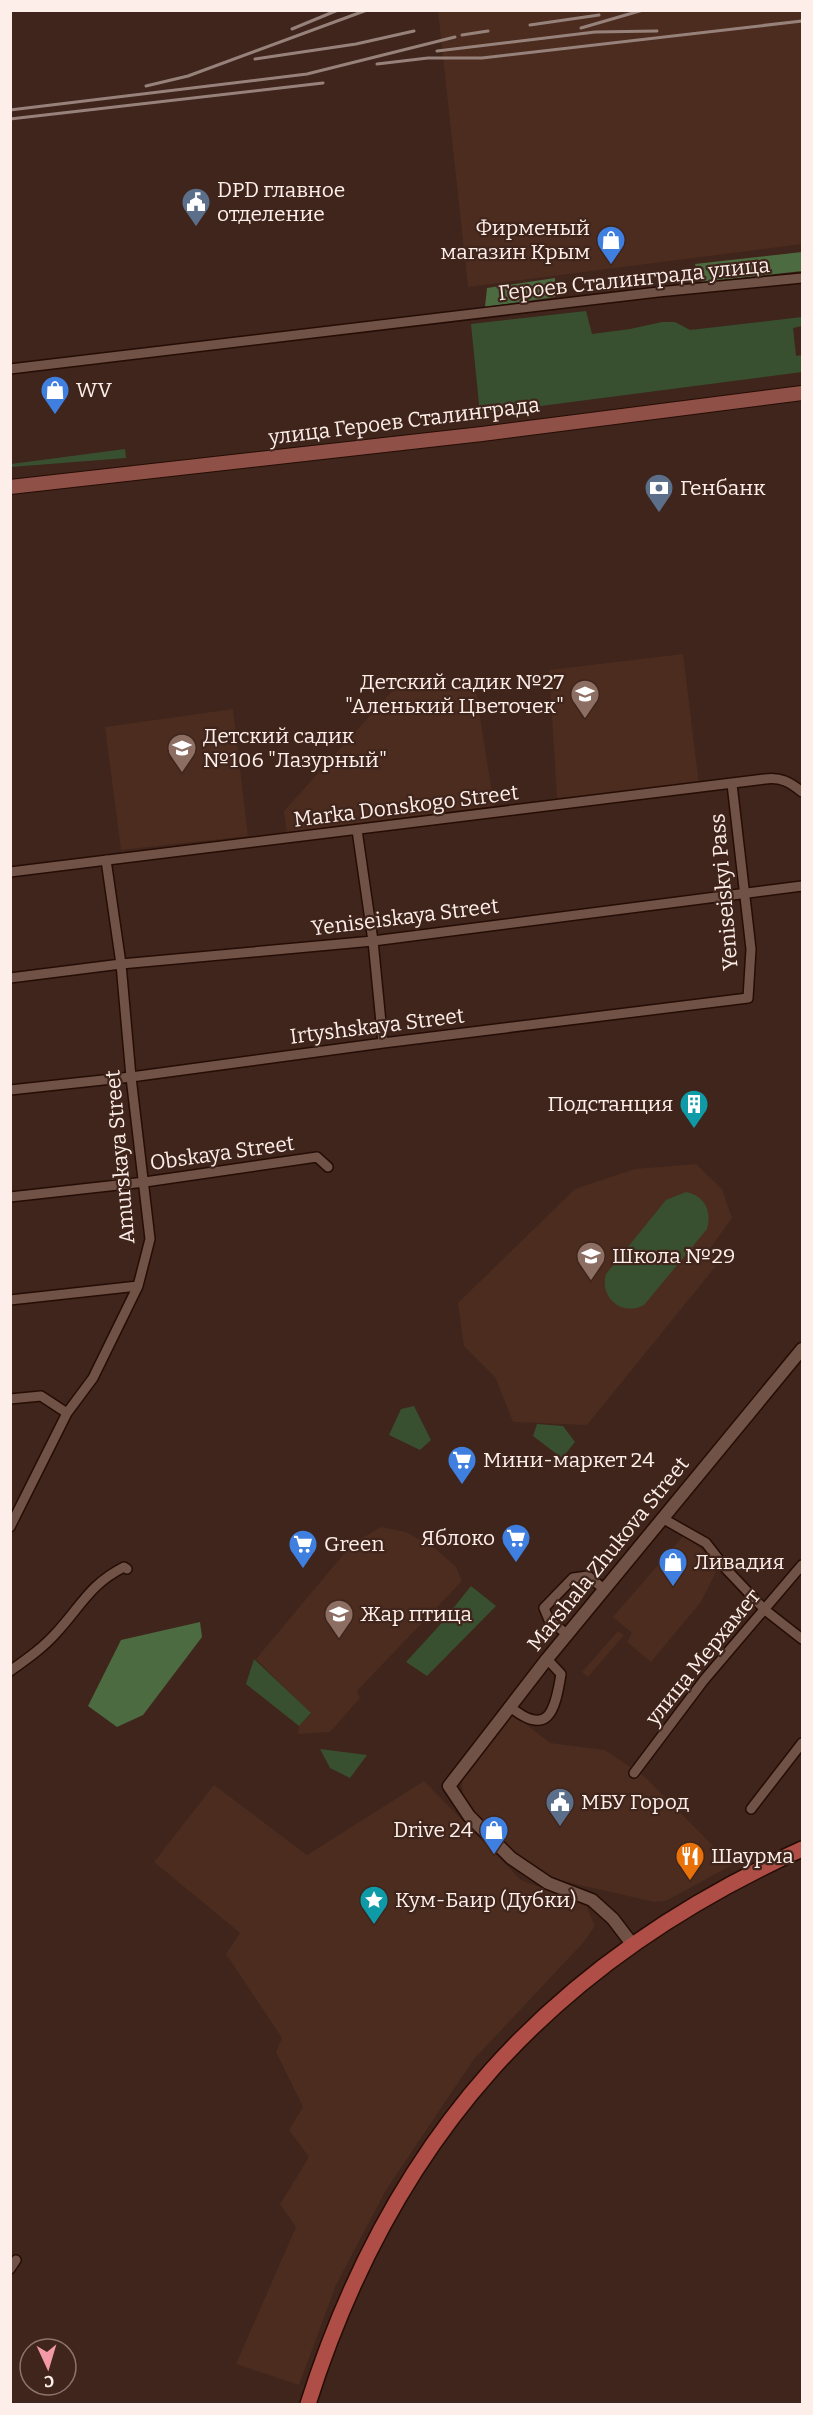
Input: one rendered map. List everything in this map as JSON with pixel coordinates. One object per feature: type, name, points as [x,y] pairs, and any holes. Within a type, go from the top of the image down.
[{"type":"main road","name":"улица Героев Сталинграда","points":[[10,487],[482,434],[802,393]]},
{"type":"main road","points":[[308,2404],[334,2328],[362,2264],[394,2203],[448,2123],[481,2081],[554,2006],[632,1944],[698,1902],[756,1870],[802,1849]]},
{"type":"street","name":"Героев Сталинграда улица","points":[[10,369],[657,292],[802,278]]},
{"type":"street","name":"Marka Donskogo Street","points":[[10,872],[776,778],[791,783],[802,792]]},
{"type":"street","name":"Yeniseiskyi Pass","points":[[732,784],[751,949],[748,998]]},
{"type":"street","points":[[357,830],[373,941],[383,1043]]},
{"type":"street","name":"Amurskaya Street","points":[[10,1527],[67,1413],[93,1378],[138,1286],[150,1239],[131,1077],[121,964],[106,860]]},
{"type":"street","name":"Yeniseiskaya Street","points":[[10,978],[121,964],[373,941],[802,886]]},
{"type":"street","name":"Irtyshskaya Street","points":[[10,1090],[131,1077],[748,998]]},
{"type":"street","name":"Obskaya Street","points":[[10,1197],[145,1182],[317,1157],[328,1167]]},
{"type":"street","points":[[10,1300],[138,1286]]},
{"type":"street","name":"Marshala Zhukova Street","points":[[632,1944],[613,1919],[592,1900],[548,1883],[511,1858],[469,1816],[449,1786],[509,1706],[802,1349]]},
{"type":"street","points":[[10,1399],[41,1396],[67,1413]]},
{"type":"street","points":[[662,1518],[706,1543],[727,1570],[765,1610],[802,1640]]},
{"type":"street","name":"улица Мерхамет","points":[[634,1773],[704,1680],[802,1565]]},
{"type":"street","points":[[10,1671],[55,1634],[105,1576],[124,1568],[127,1569]]},
{"type":"street","points":[[568,1635],[549,1620],[544,1608],[573,1578],[588,1576],[605,1590]]},
{"type":"street","points":[[509,1706],[527,1720],[535,1722],[547,1718],[558,1694],[561,1674],[547,1659]]},
{"type":"street","points":[[752,1809],[802,1743]]},
{"type":"street","points":[[10,2269],[16,2260]]},
{"type":"shaded area","points":[[438,11],[802,11],[802,244],[468,287]]},
{"type":"shaded area","points":[[683,654],[699,784],[557,798],[549,670]]},
{"type":"shaded area","points":[[393,690],[476,691],[494,806],[287,833],[284,811]]},
{"type":"shaded area","points":[[233,709],[248,836],[121,850],[105,727]]},
{"type":"shaded area","name":"Школа №29","points":[[696,1164],[722,1189],[732,1218],[708,1251],[720,1261],[587,1425],[513,1422],[495,1377],[464,1346],[458,1303],[575,1189],[635,1169]]},
{"type":"shaded area","name":"Жар птица","points":[[381,1527],[406,1532],[436,1549],[456,1567],[462,1581],[357,1691],[360,1698],[330,1732],[298,1734],[299,1726],[311,1714],[256,1659],[352,1544]]},
{"type":"shaded area","name":"Ливадия","points":[[684,1535],[720,1564],[701,1602],[651,1662],[627,1642],[632,1633],[613,1617]]},
{"type":"shaded area","points":[[618,1631],[624,1635],[588,1677],[582,1672]]},
{"type":"shaded area","points":[[512,1713],[550,1743],[605,1750],[645,1777],[732,1865],[666,1901],[654,1902],[545,1877],[490,1832],[473,1813],[463,1796],[462,1783],[465,1773]]},
{"type":"shaded area","points":[[424,1781],[521,1880],[586,1905],[595,1926],[583,1943],[474,2059],[386,2190],[336,2285],[299,2385],[236,2364],[296,2227],[280,2204],[309,2157],[289,2130],[303,2107],[276,2052],[282,2038],[226,1954],[240,1933],[154,1862],[214,1785],[307,1855]]},
{"type":"green space","points":[[802,252],[802,271],[702,282],[695,264]]},
{"type":"green space","points":[[555,278],[555,297],[485,307],[487,288]]},
{"type":"green space","points":[[586,311],[592,334],[662,322],[675,322],[690,330],[802,317],[802,326],[793,328],[796,356],[802,355],[802,372],[480,414],[471,324]]},
{"type":"green space","points":[[125,449],[126,458],[11,467],[11,464]]},
{"type":"green space","points":[[686,1192],[698,1197],[706,1205],[707,1229],[644,1305],[636,1308],[620,1307],[609,1297],[606,1290],[606,1274],[666,1200]]},
{"type":"green space","points":[[414,1406],[431,1440],[420,1450],[389,1435],[401,1409]]},
{"type":"green space","points":[[537,1424],[563,1426],[575,1442],[562,1458],[533,1436]]},
{"type":"green space","points":[[471,1586],[496,1606],[427,1676],[406,1662]]},
{"type":"green space","points":[[200,1622],[202,1637],[143,1715],[117,1727],[88,1706],[121,1640]]},
{"type":"green space","points":[[254,1659],[311,1713],[299,1726],[246,1684]]},
{"type":"green space","points":[[320,1749],[367,1755],[350,1778],[330,1768]]},
{"type":"railway","points":[[292,29],[338,10]]},
{"type":"railway","points":[[146,86],[188,76],[367,10]]},
{"type":"railway","points":[[581,28],[643,10]]},
{"type":"railway","points":[[530,25],[599,15]]},
{"type":"railway","points":[[377,64],[428,58],[482,58],[802,21]]},
{"type":"railway","points":[[255,59],[356,44],[414,31]]},
{"type":"railway","points":[[462,35],[488,31]]},
{"type":"railway","points":[[437,51],[595,32],[657,31]]},
{"type":"railway","points":[[10,110],[307,74],[455,37]]},
{"type":"railway","points":[[10,119],[323,83]]},
{"type":"place","name":"DPD главное отделение","points":[[196,228]]},
{"type":"place","name":"Фирменый магазин Крым","points":[[611,266]]},
{"type":"place","name":"WV","points":[[55,416]]},
{"type":"place","name":"Генбанк","points":[[659,514]]},
{"type":"place","name":"Детский садик №27 \"Аленький Цветочек\"","points":[[585,720]]},
{"type":"place","name":"Детский садик №106 \"Лазурный\"","points":[[182,774]]},
{"type":"place","name":"Подстанция","points":[[694,1130]]},
{"type":"place","name":"Школа №29","points":[[591,1282]]},
{"type":"place","name":"Мини-маркет 24","points":[[462,1486]]},
{"type":"place","name":"Яблоко","points":[[516,1564]]},
{"type":"place","name":"Green","points":[[303,1570]]},
{"type":"place","name":"Ливадия","points":[[673,1588]]},
{"type":"place","name":"Жар птица","points":[[339,1640]]},
{"type":"place","name":"МБУ Город","points":[[560,1828]]},
{"type":"place","name":"Drive 24","points":[[494,1856]]},
{"type":"place","name":"Шаурма","points":[[690,1882]]},
{"type":"place","name":"Кум-Баир (Дубки)","points":[[374,1926]]}]
